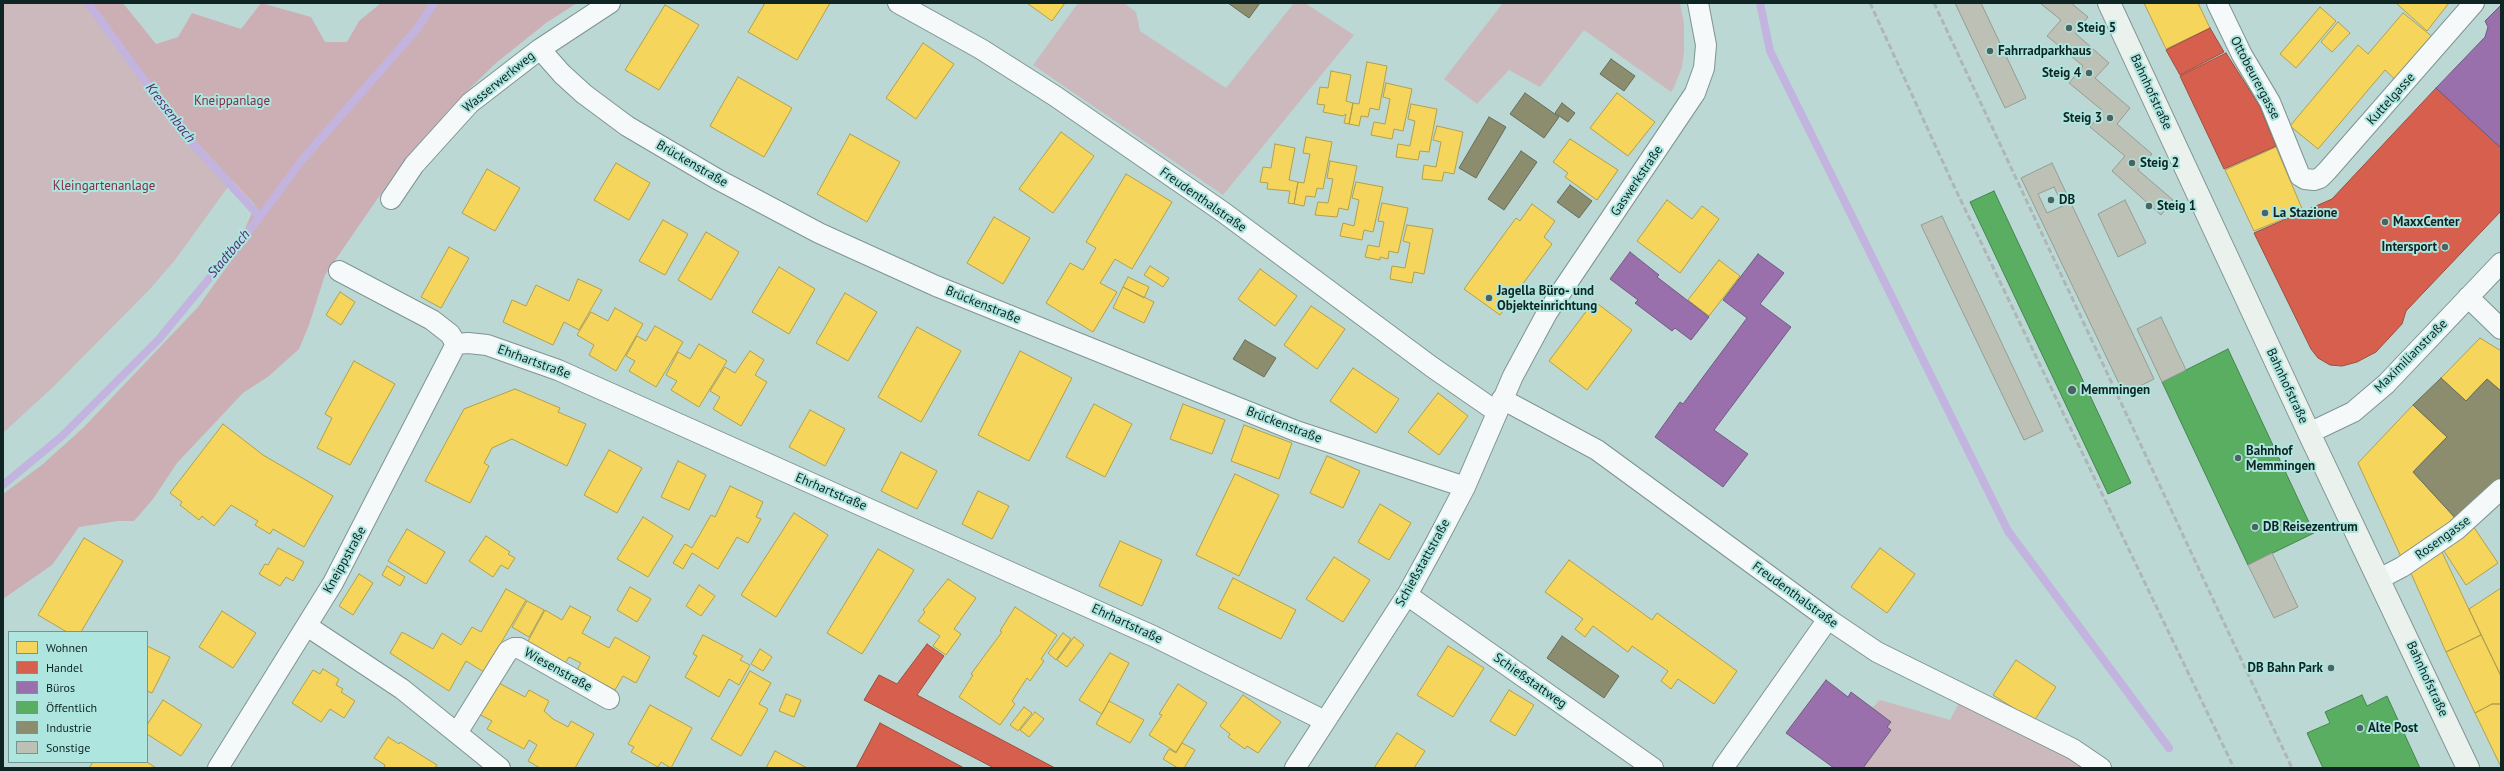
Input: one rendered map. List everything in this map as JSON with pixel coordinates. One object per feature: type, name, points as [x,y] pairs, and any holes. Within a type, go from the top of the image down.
[{"type":"street","name":"Wasserwerkweg","points":[[391,199],[414,165],[470,103],[540,49],[610,3]]},
{"type":"street","name":"Freudenthalstraße","points":[[898,3],[981,49],[1055,96],[1223,212],[1432,367],[1500,406],[1597,450],[1828,619],[1903,666],[2046,735],[2073,749],[2101,768]]},
{"type":"street","name":"Gaswerkstraße","points":[[1528,345],[1546,313],[1695,93],[1704,68],[1706,44],[1698,3]]},
{"type":"street","name":"Bahnhofstraße","points":[[2109,3],[2309,433],[2468,768]]},
{"type":"street","name":"Ottobeurergasse","points":[[2217,3],[2242,55],[2270,102],[2300,176]]},
{"type":"street","name":"Kuttelgasse","points":[[2300,176],[2305,179],[2320,178],[2474,3]]},
{"type":"street","name":"Brückenstraße","points":[[540,49],[562,74],[584,94],[627,126],[710,175],[819,233],[936,286],[1296,431],[1465,487]]},
{"type":"street","name":"Maximilianstraße","points":[[2309,433],[2352,412],[2386,384],[2501,263]]},
{"type":"street","points":[[340,271],[432,320],[450,334],[456,344]]},
{"type":"street","points":[[2468,297],[2501,329]]},
{"type":"street","name":"Ehrhartstraße","points":[[456,344],[468,343],[487,345],[558,370],[1153,636],[1325,721]]},
{"type":"street","name":"Kneippstraße","points":[[218,768],[307,626],[359,535],[456,344]]},
{"type":"street","name":"Schießstattstraße","points":[[1295,768],[1407,594],[1465,487],[1528,345]]},
{"type":"street","name":"Rosengasse","points":[[2379,579],[2402,567],[2456,530],[2501,489]]},
{"type":"street","name":"Schießstattweg","points":[[1407,594],[1653,768]]},
{"type":"street","points":[[1723,768],[1828,619]]},
{"type":"street","points":[[307,626],[402,689],[500,768]]},
{"type":"street","name":"Wiesenstraße","points":[[457,733],[508,651],[514,648],[519,648],[609,699]]},
{"type":"green space","name":"Kleingartenanlage","points":[[3,3],[96,3],[233,180],[175,260],[151,288],[53,387],[3,433]]},
{"type":"green space","name":"Kneippanlage","points":[[83,3],[123,3],[156,44],[178,37],[192,13],[241,29],[261,3],[311,17],[325,42],[347,42],[359,21],[381,3],[577,3],[546,23],[496,63],[456,102],[402,163],[325,275],[309,325],[299,349],[269,376],[243,393],[177,463],[153,499],[134,521],[118,521],[79,527],[52,565],[3,599],[3,494],[43,464],[84,427],[198,307],[233,258],[255,205],[135,72]]},
{"type":"green space","points":[[1078,3],[1124,3],[1136,12],[1140,31],[1226,88],[1294,3],[1305,3],[1354,35],[1223,195],[1033,65]]},
{"type":"green space","points":[[1503,3],[1680,3],[1684,23],[1684,52],[1682,67],[1674,87],[1671,92],[1584,30],[1540,87],[1509,70],[1477,104],[1444,79]]},
{"type":"green space","points":[[1963,695],[2101,768],[1863,768],[1891,730],[1887,727],[1891,722],[1872,708],[1880,700],[1950,720]]},
{"type":"building: Wohnen","points":[[765,3],[830,3],[797,60],[748,32]]},
{"type":"building: Wohnen","points":[[1027,3],[1065,3],[1052,21]]},
{"type":"building: Wohnen","points":[[2144,3],[2198,3],[2210,28],[2166,49]]},
{"type":"building: Wohnen","points":[[2396,3],[2449,3],[2427,31]]},
{"type":"building: Wohnen","points":[[665,5],[699,25],[659,90],[625,70]]},
{"type":"building: Wohnen","points":[[2320,7],[2336,21],[2296,68],[2280,54]]},
{"type":"building: Wohnen","points":[[2403,13],[2434,38],[2397,81],[2385,70],[2318,149],[2290,126],[2358,45],[2368,54]]},
{"type":"building: Wohnen","points":[[2338,22],[2350,33],[2332,52],[2321,42]]},
{"type":"building: Wohnen","points":[[923,43],[954,64],[916,119],[886,98]]},
{"type":"building: Wohnen","points":[[1367,62],[1387,66],[1379,110],[1370,108],[1368,117],[1361,116],[1359,126],[1349,124],[1353,103],[1359,104]]},
{"type":"building: Wohnen","points":[[1331,71],[1351,75],[1346,101],[1353,103],[1349,124],[1344,123],[1346,114],[1343,116],[1323,112],[1325,105],[1317,104],[1320,87],[1328,88]]},
{"type":"building: Wohnen","points":[[738,77],[792,108],[764,157],[710,126]]},
{"type":"building: Wohnen","points":[[1386,83],[1412,89],[1403,131],[1394,129],[1392,139],[1371,135],[1374,122],[1385,124],[1390,99],[1383,97]]},
{"type":"building: Wohnen","points":[[1617,93],[1655,122],[1628,156],[1590,128]]},
{"type":"building: Wohnen","points":[[1411,104],[1437,109],[1429,152],[1420,151],[1418,160],[1396,157],[1398,144],[1410,146],[1415,121],[1408,119]]},
{"type":"building: Wohnen","points":[[1437,126],[1463,132],[1454,174],[1444,172],[1442,181],[1422,179],[1424,165],[1436,167],[1441,142],[1433,140]]},
{"type":"building: Wohnen","points":[[1061,132],[1094,156],[1053,213],[1019,189]]},
{"type":"building: Wohnen","points":[[850,134],[900,162],[867,222],[817,194]]},
{"type":"building: Wohnen","points":[[1306,137],[1332,142],[1323,189],[1317,188],[1315,197],[1306,196],[1304,206],[1294,204],[1298,182],[1304,183],[1310,154],[1303,153]]},
{"type":"building: Wohnen","points":[[1570,139],[1618,170],[1597,200],[1565,177],[1568,173],[1553,162]]},
{"type":"building: Wohnen","points":[[1275,144],[1295,148],[1289,180],[1298,182],[1294,204],[1288,203],[1290,191],[1267,189],[1268,183],[1260,182],[1263,167],[1271,168]]},
{"type":"building: Wohnen","points":[[2276,147],[2303,211],[2254,231],[2225,170]]},
{"type":"building: Wohnen","points":[[1330,161],[1357,166],[1348,210],[1339,208],[1337,217],[1315,215],[1318,202],[1328,203],[1333,179],[1327,178]]},
{"type":"building: Wohnen","points":[[616,163],[650,183],[629,220],[594,200]]},
{"type":"building: Wohnen","points":[[487,169],[520,188],[495,231],[462,213]]},
{"type":"building: Wohnen","points":[[1126,174],[1172,202],[1132,269],[1115,259],[1100,283],[1117,292],[1093,332],[1046,303],[1070,263],[1083,270],[1096,248],[1086,242]]},
{"type":"building: Wohnen","points":[[1356,182],[1383,187],[1373,232],[1364,230],[1362,240],[1340,236],[1343,223],[1354,226],[1359,200],[1352,198]]},
{"type":"building: Wohnen","points":[[1667,200],[1692,219],[1702,206],[1719,219],[1680,273],[1637,241]]},
{"type":"building: Wohnen","points":[[1382,203],[1408,208],[1398,253],[1389,251],[1388,259],[1380,257],[1380,260],[1365,257],[1368,245],[1379,247],[1384,222],[1378,221]]},
{"type":"building: Wohnen","points":[[1532,204],[1555,221],[1544,237],[1552,244],[1500,315],[1464,289],[1516,218],[1520,221]]},
{"type":"building: Wohnen","points":[[994,217],[1030,238],[1003,284],[967,263]]},
{"type":"building: Wohnen","points":[[663,220],[688,234],[665,275],[639,261]]},
{"type":"building: Wohnen","points":[[1407,225],[1433,229],[1424,274],[1414,272],[1412,283],[1390,279],[1392,266],[1405,268],[1410,243],[1403,241]]},
{"type":"building: Wohnen","points":[[706,232],[739,252],[711,300],[678,280]]},
{"type":"building: Wohnen","points":[[449,247],[469,258],[441,308],[421,297]]},
{"type":"building: Wohnen","points":[[1719,260],[1740,276],[1709,316],[1688,300]]},
{"type":"building: Wohnen","points":[[1150,266],[1169,278],[1163,287],[1144,275]]},
{"type":"building: Wohnen","points":[[779,267],[815,289],[789,334],[752,312]]},
{"type":"building: Wohnen","points":[[1260,269],[1297,296],[1275,326],[1238,299]]},
{"type":"building: Wohnen","points":[[1128,277],[1149,287],[1144,298],[1123,287]]},
{"type":"building: Wohnen","points":[[578,279],[602,290],[579,330],[564,322],[553,345],[503,322],[512,300],[526,306],[536,285],[569,301]]},
{"type":"building: Wohnen","points":[[1123,287],[1154,302],[1144,323],[1113,308]]},
{"type":"building: Wohnen","points":[[340,292],[355,302],[341,325],[326,315]]},
{"type":"building: Wohnen","points":[[845,293],[877,312],[848,361],[816,343]]},
{"type":"building: Wohnen","points":[[1594,301],[1632,330],[1587,390],[1549,361]]},
{"type":"building: Wohnen","points":[[1311,306],[1345,329],[1317,369],[1284,345]]},
{"type":"building: Wohnen","points":[[615,308],[643,324],[616,371],[589,355],[594,345],[577,335],[591,312],[608,321]]},
{"type":"building: Wohnen","points":[[655,326],[683,342],[656,387],[629,371],[635,361],[626,356],[637,336],[646,341]]},
{"type":"building: Wohnen","points":[[917,327],[961,351],[921,422],[878,397]]},
{"type":"building: Wohnen","points":[[2480,338],[2501,351],[2501,391],[2487,379],[2466,401],[2441,378]]},
{"type":"building: Wohnen","points":[[699,344],[727,361],[699,407],[671,390],[677,381],[666,375],[678,352],[690,359]]},
{"type":"building: Wohnen","points":[[750,351],[764,360],[755,375],[767,382],[741,426],[713,409],[720,397],[710,391],[725,367],[735,373]]},
{"type":"building: Wohnen","points":[[1020,351],[1072,378],[1029,461],[978,435]]},
{"type":"building: Wohnen","points":[[354,361],[395,384],[350,465],[317,448],[332,418],[325,414]]},
{"type":"building: Wohnen","points":[[1353,368],[1399,399],[1376,433],[1330,401]]},
{"type":"building: Wohnen","points":[[515,389],[560,408],[558,412],[586,424],[567,466],[512,439],[492,448],[484,463],[489,466],[470,503],[425,481],[464,409]]},
{"type":"building: Wohnen","points":[[1438,393],[1468,416],[1439,455],[1408,432]]},
{"type":"building: Wohnen","points":[[1094,404],[1132,424],[1105,477],[1066,457]]},
{"type":"building: Wohnen","points":[[1183,404],[1225,420],[1212,454],[1170,439]]},
{"type":"building: Wohnen","points":[[2413,405],[2447,437],[2413,472],[2458,521],[2402,559],[2358,463]]},
{"type":"building: Wohnen","points":[[810,410],[845,429],[825,466],[789,447]]},
{"type":"building: Wohnen","points":[[223,424],[263,455],[333,496],[304,547],[273,529],[270,534],[255,525],[258,521],[231,505],[214,526],[202,516],[199,520],[180,505],[182,502],[170,493]]},
{"type":"building: Wohnen","points":[[1244,425],[1292,443],[1279,479],[1231,461]]},
{"type":"building: Wohnen","points":[[609,450],[642,468],[617,513],[584,495]]},
{"type":"building: Wohnen","points":[[901,452],[937,471],[917,509],[881,491]]},
{"type":"building: Wohnen","points":[[1327,456],[1360,471],[1343,508],[1310,493]]},
{"type":"building: Wohnen","points":[[678,461],[706,475],[689,510],[661,497]]},
{"type":"building: Wohnen","points":[[1235,474],[1279,495],[1239,576],[1196,555]]},
{"type":"building: Wohnen","points":[[730,486],[763,502],[756,517],[761,519],[748,543],[737,537],[718,569],[692,553],[683,569],[673,563],[685,544],[692,548],[711,515],[715,517]]},
{"type":"building: Wohnen","points":[[978,491],[1009,506],[992,539],[962,524]]},
{"type":"building: Wohnen","points":[[1380,504],[1411,523],[1389,560],[1358,542]]},
{"type":"building: Wohnen","points":[[794,513],[828,535],[776,617],[741,595]]},
{"type":"building: Wohnen","points":[[643,517],[673,536],[648,577],[617,559]]},
{"type":"building: Wohnen","points":[[2473,526],[2498,563],[2466,585],[2442,548]]},
{"type":"building: Wohnen","points":[[407,529],[445,552],[426,584],[388,561]]},
{"type":"building: Wohnen","points":[[486,536],[510,552],[508,554],[515,558],[508,569],[501,565],[493,577],[469,561]]},
{"type":"building: Wohnen","points":[[84,538],[123,561],[82,631],[65,631],[38,615]]},
{"type":"building: Wohnen","points":[[1120,541],[1162,560],[1142,606],[1099,586]]},
{"type":"building: Wohnen","points":[[278,548],[304,562],[293,581],[286,577],[280,586],[259,574],[265,564],[268,565]]},
{"type":"building: Wohnen","points":[[1880,548],[1915,574],[1887,613],[1851,587]]},
{"type":"building: Wohnen","points":[[878,549],[914,570],[862,654],[827,633]]},
{"type":"building: Wohnen","points":[[2441,550],[2481,635],[2446,652],[2410,571]]},
{"type":"building: Wohnen","points":[[1334,557],[1370,580],[1343,622],[1306,599]]},
{"type":"building: Wohnen","points":[[1569,560],[1652,620],[1657,613],[1737,671],[1714,704],[1678,679],[1671,689],[1661,681],[1668,671],[1632,646],[1628,652],[1593,626],[1585,637],[1575,629],[1583,619],[1545,592]]},
{"type":"building: Wohnen","points":[[387,566],[405,577],[400,586],[382,575]]},
{"type":"building: Wohnen","points":[[359,574],[373,583],[353,615],[339,606]]},
{"type":"building: Wohnen","points":[[1233,578],[1296,610],[1281,639],[1218,608]]},
{"type":"building: Wohnen","points":[[948,579],[976,598],[954,629],[961,634],[946,655],[933,646],[940,636],[918,621],[925,612],[923,610]]},
{"type":"building: Wohnen","points":[[699,585],[715,596],[701,616],[686,606]]},
{"type":"building: Wohnen","points":[[630,587],[651,599],[637,622],[617,610]]},
{"type":"building: Wohnen","points":[[2501,588],[2501,676],[2469,609]]},
{"type":"building: Wohnen","points":[[506,589],[526,600],[484,672],[466,661],[449,691],[390,653],[402,632],[433,649],[442,633],[461,645],[472,627],[481,632]]},
{"type":"building: Wohnen","points":[[527,601],[544,610],[529,637],[512,627]]},
{"type":"building: Wohnen","points":[[570,606],[591,617],[582,633],[609,648],[615,637],[650,657],[636,683],[623,676],[615,690],[577,670],[581,663],[569,657],[565,663],[527,643],[545,610],[562,620]]},
{"type":"building: Wohnen","points":[[1015,607],[1057,635],[1041,659],[1044,661],[1030,681],[1027,678],[1012,701],[1015,704],[1000,725],[959,697],[973,675],[971,674],[1002,632],[1000,631]]},
{"type":"building: Wohnen","points":[[222,611],[256,633],[233,668],[199,647]]},
{"type":"building: Wohnen","points":[[1063,633],[1071,639],[1056,660],[1048,653]]},
{"type":"building: Wohnen","points":[[703,635],[743,656],[740,660],[750,665],[739,685],[729,679],[719,697],[685,677],[697,656],[693,654]]},
{"type":"building: Wohnen","points":[[2481,635],[2501,676],[2501,704],[2492,704],[2475,713],[2446,652]]},
{"type":"building: Wohnen","points":[[1074,637],[1084,645],[1067,667],[1057,660]]},
{"type":"building: Wohnen","points":[[148,646],[170,657],[152,693],[148,691]]},
{"type":"building: Wohnen","points":[[1448,646],[1484,668],[1453,717],[1417,695]]},
{"type":"building: Wohnen","points":[[760,649],[772,657],[763,671],[751,664]]},
{"type":"building: Wohnen","points":[[1110,653],[1129,663],[1102,714],[1079,700]]},
{"type":"building: Wohnen","points":[[2016,660],[2056,687],[2034,721],[1993,695]]},
{"type":"building: Wohnen","points":[[323,669],[339,679],[336,685],[343,689],[341,692],[355,701],[344,718],[330,709],[321,722],[292,703],[313,670],[320,674]]},
{"type":"building: Wohnen","points":[[750,671],[771,683],[759,704],[768,709],[741,756],[711,739]]},
{"type":"building: Wohnen","points":[[497,682],[525,697],[529,690],[549,701],[544,711],[553,719],[568,727],[571,721],[594,734],[575,768],[540,768],[528,761],[537,745],[529,740],[524,749],[487,729],[492,721],[479,714]]},
{"type":"building: Wohnen","points":[[1178,684],[1207,703],[1176,752],[1149,735],[1162,715],[1159,714]]},
{"type":"building: Wohnen","points":[[1509,690],[1534,705],[1515,736],[1490,721]]},
{"type":"building: Wohnen","points":[[786,694],[801,700],[794,717],[779,711]]},
{"type":"building: Wohnen","points":[[1243,695],[1281,722],[1258,753],[1247,746],[1245,749],[1228,737],[1230,734],[1220,726]]},
{"type":"building: Wohnen","points":[[163,700],[202,725],[181,756],[148,735],[148,723]]},
{"type":"building: Wohnen","points":[[1109,701],[1144,720],[1130,743],[1096,724]]},
{"type":"building: Wohnen","points":[[2492,704],[2501,704],[2501,767],[2475,713]]},
{"type":"building: Wohnen","points":[[650,705],[692,728],[671,768],[661,762],[658,767],[631,752],[634,747],[628,744]]},
{"type":"building: Wohnen","points":[[1024,707],[1032,713],[1018,731],[1010,725]]},
{"type":"building: Wohnen","points":[[1035,712],[1044,719],[1029,737],[1020,730]]},
{"type":"building: Wohnen","points":[[1397,733],[1425,751],[1414,768],[1374,768]]},
{"type":"building: Wohnen","points":[[388,737],[399,744],[400,742],[437,765],[435,768],[384,768],[385,765],[374,758]]},
{"type":"building: Wohnen","points":[[1182,743],[1195,750],[1184,768],[1178,768],[1163,759],[1169,749],[1176,753]]},
{"type":"building: Wohnen","points":[[775,751],[807,768],[766,768]]},
{"type":"building: Wohnen","points":[[92,763],[148,763],[156,768],[89,768]]},
{"type":"building: Handel","points":[[2210,28],[2224,52],[2180,75],[2166,50]]},
{"type":"building: Handel","points":[[2226,53],[2259,105],[2276,146],[2224,169],[2180,76]]},
{"type":"building: Handel","name":"MaxxCenter","points":[[2436,88],[2501,148],[2501,211],[2406,311],[2402,324],[2376,352],[2357,362],[2342,366],[2330,365],[2318,358],[2311,349],[2254,233],[2332,199]]},
{"type":"building: Handel","points":[[927,644],[944,656],[917,695],[1055,768],[994,768],[864,700],[879,675],[897,684]]},
{"type":"building: Handel","points":[[880,723],[964,768],[856,768]]},
{"type":"building: Büros","points":[[2501,5],[2501,148],[2436,88],[2485,37],[2488,27],[2485,21]]},
{"type":"building: Büros","points":[[1630,252],[1659,275],[1657,277],[1709,317],[1691,340],[1675,328],[1672,331],[1635,303],[1638,300],[1610,279]]},
{"type":"building: Büros","points":[[1758,254],[1784,273],[1760,304],[1791,327],[1714,430],[1748,454],[1723,487],[1655,437],[1680,402],[1683,404],[1747,318],[1723,300]]},
{"type":"building: Büros","points":[[1826,680],[1848,697],[1851,692],[1891,722],[1887,727],[1891,730],[1863,768],[1834,768],[1786,733]]},
{"type":"building: Öffentlich","points":[[1994,191],[2131,483],[2108,494],[1970,202]]},
{"type":"building: Öffentlich","name":"Bahnhof Memmingen","points":[[2228,349],[2314,533],[2248,565],[2162,382]]},
{"type":"building: Öffentlich","name":"Alte Post","points":[[2362,695],[2367,706],[2387,696],[2420,768],[2323,768],[2307,733],[2330,723],[2325,712]]},
{"type":"building: Industrie","points":[[1228,3],[1260,3],[1249,18]]},
{"type":"building: Industrie","points":[[1611,59],[1635,76],[1624,91],[1600,74]]},
{"type":"building: Industrie","points":[[1525,93],[1559,117],[1544,138],[1510,114]]},
{"type":"building: Industrie","points":[[1562,103],[1575,113],[1568,122],[1555,113]]},
{"type":"building: Industrie","points":[[1489,117],[1506,127],[1476,178],[1459,168]]},
{"type":"building: Industrie","points":[[1521,151],[1537,162],[1504,210],[1488,199]]},
{"type":"building: Industrie","points":[[1570,185],[1592,201],[1579,218],[1557,202]]},
{"type":"building: Industrie","points":[[1245,340],[1276,358],[1264,377],[1233,359]]},
{"type":"building: Industrie","points":[[2441,378],[2466,401],[2487,379],[2501,391],[2501,477],[2458,521],[2413,472],[2447,437],[2413,405]]},
{"type":"building: Industrie","points":[[1562,636],[1619,676],[1604,698],[1547,658]]},
{"type":"building: Sonstige","name":"Fahrradparkhaus","points":[[1955,3],[1981,3],[2026,98],[2005,108]]},
{"type":"building: Sonstige","points":[[2040,3],[2071,3],[2088,17],[2075,33],[2109,63],[2095,78],[2130,108],[2117,124],[2152,154],[2138,170],[2173,200],[2161,215],[2112,171],[2125,156],[2090,127],[2103,111],[2069,83],[2083,66],[2047,36],[2061,20]]},
{"type":"building: Sonstige","points":[[2052,163],[2154,379],[2124,394],[2021,178]]},
{"type":"building: Sonstige","name":"DB","points":[[2054,187],[2063,206],[2047,213],[2038,194]]},
{"type":"building: Sonstige","points":[[2125,200],[2146,243],[2118,257],[2098,214]]},
{"type":"building: Sonstige","points":[[1942,216],[2043,431],[2024,440],[1921,225]]},
{"type":"building: Sonstige","points":[[2161,317],[2186,370],[2162,382],[2137,329]]},
{"type":"building: Sonstige","points":[[2272,553],[2298,607],[2274,618],[2248,565]]},
{"type":"waterway","name":"Kressenbach","points":[[88,3],[183,133],[260,217]]},
{"type":"waterway","name":"Stadtbach","points":[[3,485],[61,437],[159,339],[260,217],[302,160],[417,29],[434,3]]},
{"type":"waterway","points":[[1760,3],[1770,51],[2008,531],[2169,748]]},
{"type":"railway","points":[[1870,3],[1952,182],[2234,768]]},
{"type":"railway","points":[[1934,3],[2292,768]]},
{"type":"place","name":"Steig 5","points":[[2069,28]]},
{"type":"place","name":"Fahrradparkhaus","points":[[1990,51]]},
{"type":"place","name":"Steig 4","points":[[2089,73]]},
{"type":"place","name":"Steig 3","points":[[2110,118]]},
{"type":"place","name":"Steig 2","points":[[2132,163]]},
{"type":"place","name":"DB","points":[[2051,200]]},
{"type":"place","name":"Steig 1","points":[[2149,206]]},
{"type":"place","name":"La Stazione","points":[[2265,213]]},
{"type":"place","name":"MaxxCenter","points":[[2385,222]]},
{"type":"place","name":"Intersport","points":[[2445,247]]},
{"type":"place","name":"Jagella Büro- und Objekteinrichtung","points":[[1489,298]]},
{"type":"place","name":"Memmingen","points":[[2072,390]]},
{"type":"place","name":"Bahnhof Memmingen","points":[[2238,458]]},
{"type":"place","name":"DB Reisezentrum","points":[[2255,527]]},
{"type":"place","name":"DB Bahn Park","points":[[2331,668]]},
{"type":"place","name":"Alte Post","points":[[2360,728]]}]
